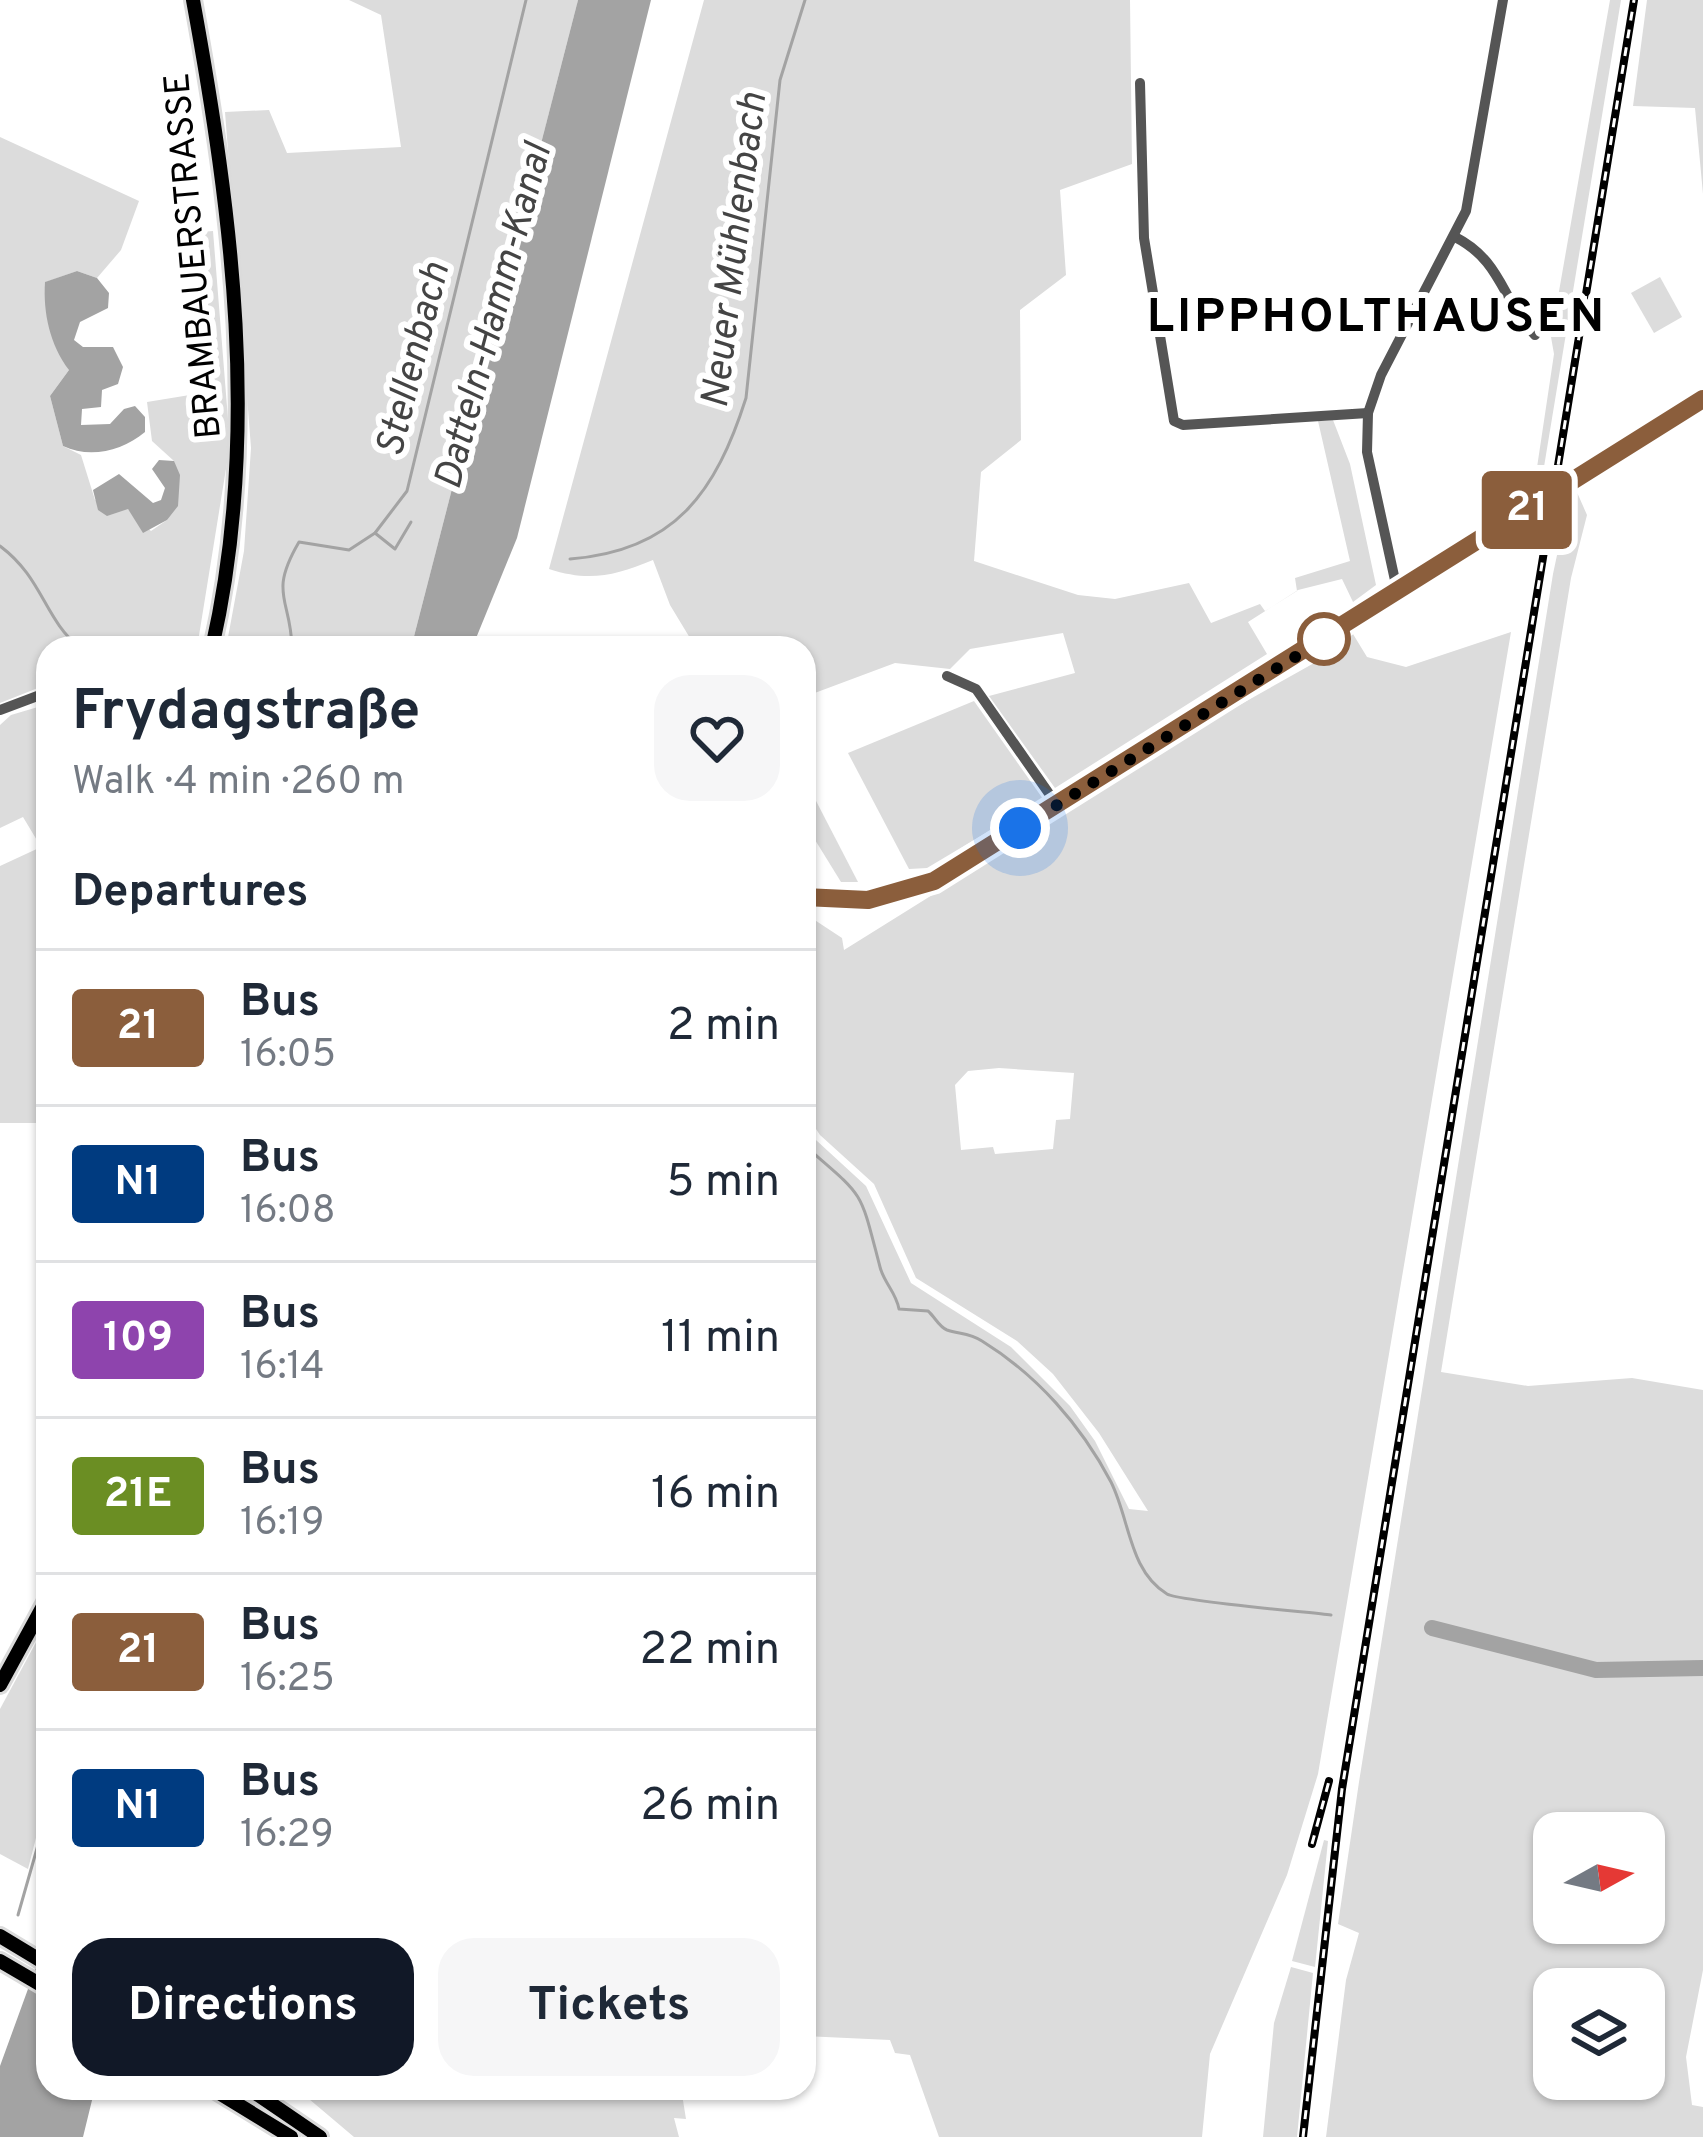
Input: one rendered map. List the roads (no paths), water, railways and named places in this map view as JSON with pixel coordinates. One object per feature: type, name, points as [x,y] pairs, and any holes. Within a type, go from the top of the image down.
[{"type":"main road","name":"BRAMBAUERSTRASSE","points":[[193,0],[216,153],[240,390],[238,499],[214,636]]},
{"type":"main road","points":[[0,1684],[36,1619]]},
{"type":"main road","points":[[0,1936],[36,1958]]},
{"type":"main road","points":[[0,1961],[36,1982]]},
{"type":"main road","points":[[231,2100],[291,2137]]},
{"type":"main road","points":[[267,2100],[320,2137]]},
{"type":"street","points":[[1398,594],[1367,452],[1368,413],[1381,375],[1455,237],[1472,187],[1503,0]]},
{"type":"street","points":[[1141,83],[1144,238],[1174,421],[1183,425],[1368,413]]},
{"type":"street","points":[[1455,237],[1493,263],[1514,314],[1535,335]]},
{"type":"street","points":[[816,898],[856,901],[910,891],[1398,594],[1703,399]]},
{"type":"street","points":[[947,676],[976,689],[1057,805]]},
{"type":"street","points":[[0,710],[36,696]]},
{"type":"waterway","name":"Stellenbach","points":[[291,636],[283,586],[299,542],[349,550],[375,533],[407,491],[526,0]]},
{"type":"waterway","name":"Neuer Mühlenbach","points":[[570,559],[638,544],[664,529],[705,488],[734,432],[746,398],[780,80],[805,0]]},
{"type":"waterway","points":[[375,533],[395,549],[411,522]]},
{"type":"waterway","points":[[0,546],[26,571],[67,636]]},
{"type":"waterway","points":[[816,1156],[850,1186],[863,1207],[882,1273],[899,1309],[928,1311],[944,1329],[982,1341],[1021,1369],[1072,1421],[1111,1482],[1138,1558],[1154,1584],[1176,1597],[1331,1615]]},
{"type":"waterway","points":[[1432,1628],[1596,1670],[1703,1668]]},
{"type":"waterway","points":[[18,1915],[36,1852]]},
{"type":"railway","points":[[1303,2137],[1342,1789],[1634,0]]},
{"type":"railway","points":[[1312,1844],[1329,1781]]},
{"type":"district","name":"LIPPHOLTHAUSEN","points":[[1377,314]]},
{"type":"water label","name":"Datteln-Hamm-Kanal","points":[[491,316]]}]
